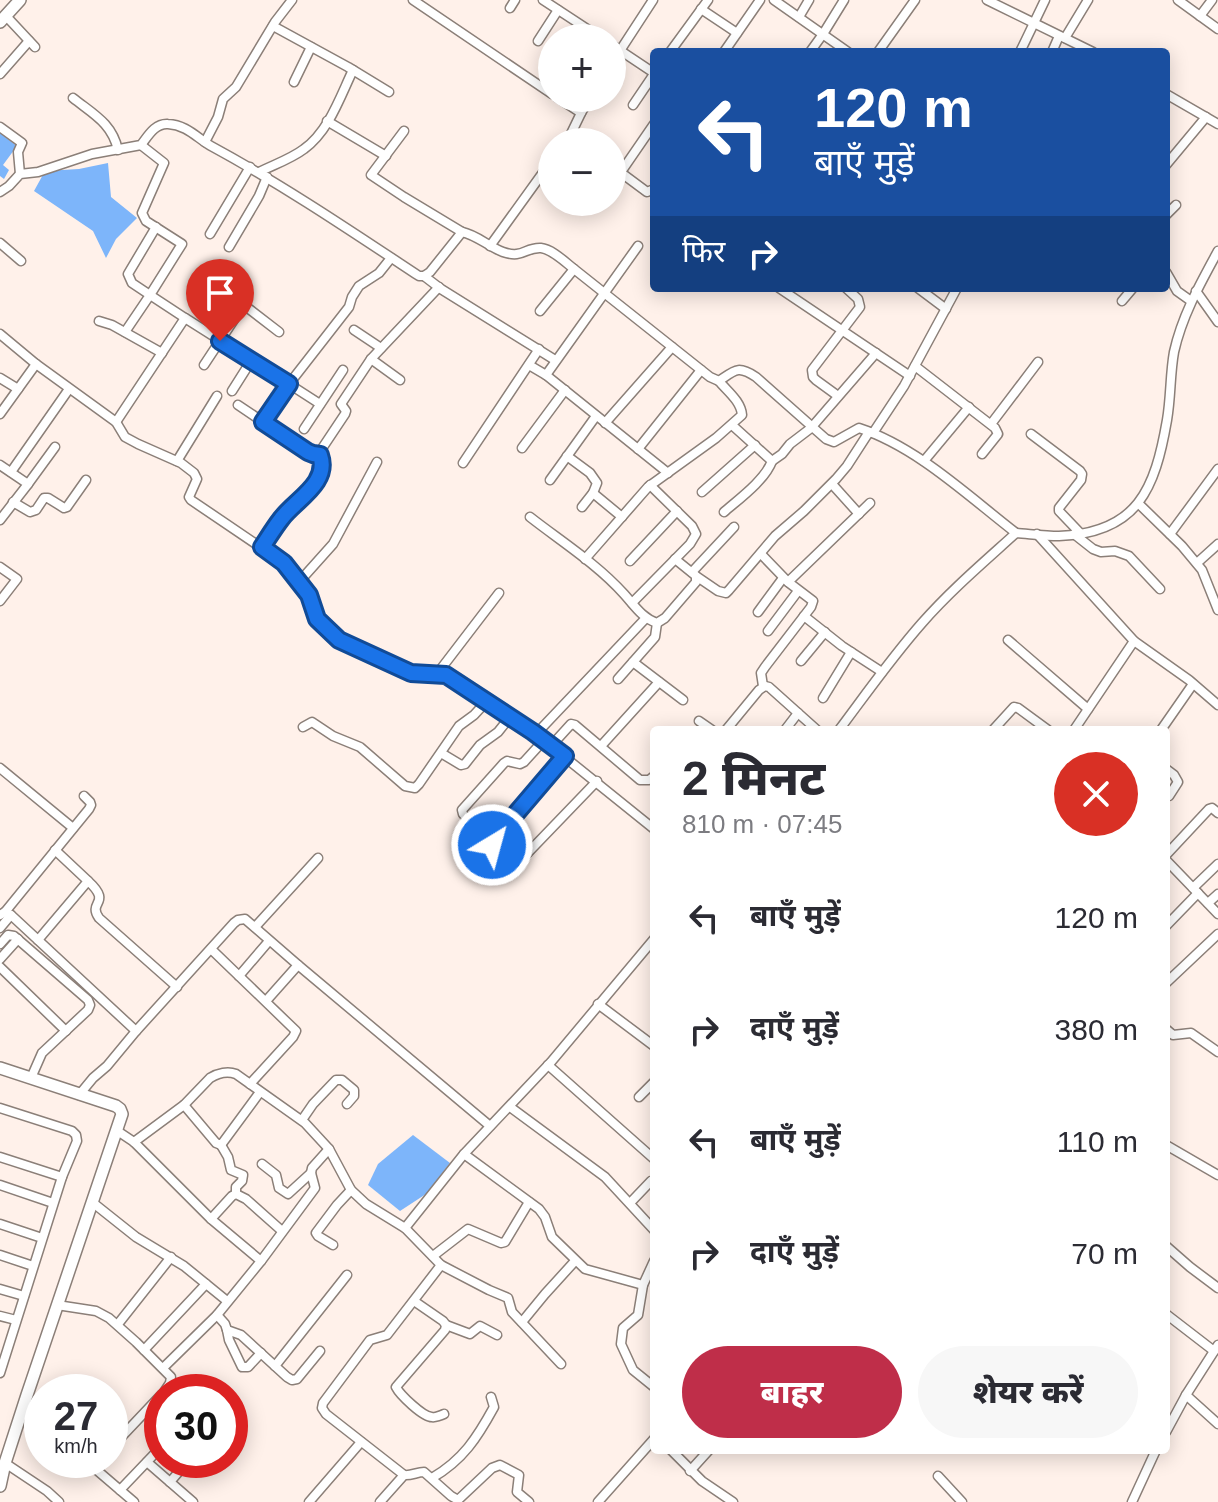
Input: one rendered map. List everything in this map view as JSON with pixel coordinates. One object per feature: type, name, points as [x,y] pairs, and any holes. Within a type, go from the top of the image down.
[{"type":"street","points":[[0,74],[32,44],[3,19],[20,0]]},
{"type":"street","points":[[205,142],[223,99],[236,87],[292,0]]},
{"type":"street","points":[[413,0],[538,85]]},
{"type":"street","points":[[543,0],[580,24]]},
{"type":"street","points":[[626,35],[653,0]]},
{"type":"street","points":[[673,48],[708,0]]},
{"type":"street","points":[[727,48],[760,0]]},
{"type":"street","points":[[774,0],[842,48]]},
{"type":"street","points":[[799,17],[809,0]]},
{"type":"street","points":[[813,48],[844,0]]},
{"type":"street","points":[[881,48],[915,0]]},
{"type":"street","points":[[987,0],[1085,48]]},
{"type":"street","points":[[1022,48],[1045,0]]},
{"type":"street","points":[[1055,48],[1088,0]]},
{"type":"street","points":[[1178,0],[1218,29]]},
{"type":"street","points":[[1200,16],[1212,0]]},
{"type":"street","points":[[701,9],[737,33]]},
{"type":"street","points":[[549,24],[558,10]]},
{"type":"street","points":[[273,26],[389,92]]},
{"type":"street","points":[[294,82],[311,47]]},
{"type":"street","points":[[626,55],[650,71]]},
{"type":"street","points":[[210,234],[259,172],[301,152],[317,139],[353,70]]},
{"type":"street","points":[[633,105],[650,80]]},
{"type":"street","points":[[1170,96],[1218,124]]},
{"type":"street","points":[[73,98],[109,127],[118,150]]},
{"type":"street","points":[[575,128],[581,113]]},
{"type":"street","points":[[1170,160],[1206,117]]},
{"type":"street","points":[[327,121],[386,156]]},
{"type":"street","points":[[0,192],[20,174],[141,145],[156,127],[174,125],[190,130],[205,142],[259,172],[555,360]]},
{"type":"street","points":[[0,127],[22,143],[18,152],[20,174]]},
{"type":"street","points":[[626,165],[650,130]]},
{"type":"street","points":[[404,131],[371,175],[490,246],[518,255],[542,248],[553,253],[719,381],[742,410],[742,415],[732,425],[650,485],[585,559]]},
{"type":"street","points":[[125,332],[182,244],[146,221],[142,213],[164,163],[141,145]]},
{"type":"street","points":[[229,247],[259,196],[259,172]]},
{"type":"street","points":[[626,176],[650,193]]},
{"type":"street","points":[[490,246],[538,179]]},
{"type":"street","points":[[1170,211],[1176,205]]},
{"type":"street","points":[[156,227],[128,274],[132,283],[320,404]]},
{"type":"street","points":[[424,276],[462,232]]},
{"type":"street","points":[[0,243],[21,261]]},
{"type":"street","points":[[546,375],[638,246]]},
{"type":"street","points":[[719,381],[735,370],[744,369],[826,439],[834,442],[859,428],[905,449],[1016,533],[1057,536],[1110,526],[1139,504],[1149,487],[1167,419],[1175,352],[1191,301],[1218,251]]},
{"type":"street","points":[[263,422],[349,307],[359,286],[379,273],[391,258]]},
{"type":"street","points":[[540,311],[574,269]]},
{"type":"street","points":[[201,272],[279,332]]},
{"type":"street","points":[[1170,279],[1177,291],[1191,301]]},
{"type":"street","points":[[262,547],[283,516],[314,485],[323,463],[321,449],[346,411],[341,404],[371,359],[439,287]]},
{"type":"street","points":[[1196,291],[1218,322]]},
{"type":"street","points":[[785,292],[910,376]]},
{"type":"street","points":[[838,396],[813,377],[812,370],[860,307],[860,302],[850,292]]},
{"type":"street","points":[[923,292],[946,309]]},
{"type":"street","points":[[675,559],[718,591],[726,593],[775,536],[832,484],[847,466],[910,376],[955,292]]},
{"type":"street","points":[[1122,301],[1130,292]]},
{"type":"street","points":[[204,365],[243,306]]},
{"type":"street","points":[[116,422],[185,318]]},
{"type":"street","points":[[99,321],[162,353]]},
{"type":"street","points":[[354,330],[381,348]]},
{"type":"street","points":[[0,334],[116,422],[125,437],[177,461],[197,476],[189,493],[191,500],[284,563],[309,595],[317,619],[339,640],[411,673],[446,675],[544,740],[650,826]]},
{"type":"street","points":[[605,423],[672,347]]},
{"type":"street","points":[[463,463],[539,349]]},
{"type":"street","points":[[724,512],[765,474],[772,461],[811,428],[876,353]]},
{"type":"street","points":[[371,359],[400,380]]},
{"type":"street","points":[[232,391],[251,361]]},
{"type":"street","points":[[991,424],[1038,362]]},
{"type":"street","points":[[0,414],[36,364]]},
{"type":"street","points":[[529,365],[546,375],[668,473]]},
{"type":"street","points":[[915,366],[997,431],[998,434],[982,454]]},
{"type":"street","points":[[304,429],[343,370]]},
{"type":"street","points":[[638,449],[701,370]]},
{"type":"street","points":[[0,378],[18,389]]},
{"type":"street","points":[[11,472],[69,389]]},
{"type":"street","points":[[522,448],[565,390]]},
{"type":"street","points":[[177,461],[217,396]]},
{"type":"street","points":[[238,405],[308,452],[320,455]]},
{"type":"street","points":[[924,461],[969,407]]},
{"type":"street","points":[[550,480],[596,416]]},
{"type":"street","points":[[732,425],[772,461]]},
{"type":"street","points":[[1031,434],[1082,474],[1081,480],[1059,508],[1077,534],[1093,549],[1129,556],[1160,589]]},
{"type":"street","points":[[702,492],[755,445]]},
{"type":"street","points":[[1,514],[55,447]]},
{"type":"street","points":[[567,456],[596,479],[593,493],[582,507]]},
{"type":"street","points":[[299,582],[333,544],[377,462]]},
{"type":"street","points":[[0,465],[28,484]]},
{"type":"street","points":[[1170,534],[1218,469]]},
{"type":"street","points":[[13,502],[30,512],[36,510],[44,498],[48,498],[64,508],[86,480]]},
{"type":"street","points":[[832,484],[859,514]]},
{"type":"street","points":[[632,603],[690,544],[696,534],[692,526],[650,485]]},
{"type":"street","points":[[593,493],[622,517]]},
{"type":"street","points":[[758,612],[786,580],[870,503]]},
{"type":"street","points":[[1139,504],[1197,563],[1218,610]]},
{"type":"street","points":[[630,561],[677,511]]},
{"type":"street","points":[[530,517],[601,571],[646,618],[657,623]]},
{"type":"street","points":[[694,574],[734,527]]},
{"type":"street","points":[[842,726],[923,621],[967,576],[1016,533]]},
{"type":"street","points":[[1037,534],[1134,641],[1218,705]]},
{"type":"street","points":[[1197,563],[1218,544]]},
{"type":"street","points":[[729,726],[763,686],[761,673],[813,601],[798,591],[761,554]]},
{"type":"street","points":[[0,567],[17,579],[0,601]]},
{"type":"street","points":[[618,679],[655,637],[657,623],[693,587],[696,582],[694,574]]},
{"type":"street","points":[[768,631],[798,591]]},
{"type":"street","points":[[437,674],[499,593]]},
{"type":"street","points":[[804,616],[882,672]]},
{"type":"street","points":[[493,841],[481,835],[462,810],[504,763],[524,762],[646,618]]},
{"type":"street","points":[[801,661],[825,632]]},
{"type":"street","points":[[1008,640],[1088,709]]},
{"type":"street","points":[[1077,726],[1134,641]]},
{"type":"street","points":[[823,698],[851,652]]},
{"type":"street","points":[[633,662],[683,700]]},
{"type":"street","points":[[601,746],[659,682]]},
{"type":"street","points":[[1164,726],[1193,684]]},
{"type":"street","points":[[763,686],[769,687],[813,726]]},
{"type":"street","points":[[303,727],[312,722],[333,736],[355,744],[408,788],[415,788],[459,726],[486,702]]},
{"type":"street","points":[[997,726],[1014,707],[1040,726]]},
{"type":"street","points":[[788,726],[798,713]]},
{"type":"street","points":[[441,753],[461,765],[465,764],[510,717]]},
{"type":"street","points":[[699,721],[706,726]]},
{"type":"street","points":[[544,740],[571,724],[578,726],[640,780],[650,779]]},
{"type":"street","points":[[565,756],[493,841],[495,849],[512,863],[519,862],[597,781]]},
{"type":"street","points":[[0,768],[73,828]]},
{"type":"street","points":[[1170,772],[1178,782],[1170,794]]},
{"type":"street","points":[[0,928],[6,913],[91,805],[84,796]]},
{"type":"street","points":[[1170,853],[1209,809],[1218,813]]},
{"type":"street","points":[[55,850],[100,894],[96,908],[99,918],[177,987]]},
{"type":"street","points":[[255,927],[318,858]]},
{"type":"street","points":[[1170,863],[1218,914]]},
{"type":"street","points":[[1170,921],[1218,864]]},
{"type":"street","points":[[1170,875],[1175,870]]},
{"type":"street","points":[[38,940],[88,881]]},
{"type":"street","points":[[1208,903],[1218,894]]},
{"type":"street","points":[[0,900],[6,913],[136,1031]]},
{"type":"street","points":[[79,1095],[238,920],[245,919],[490,1126]]},
{"type":"street","points":[[0,944],[11,934],[90,1005],[42,1053],[31,1078]]},
{"type":"street","points":[[1170,979],[1218,934]]},
{"type":"street","points":[[0,959],[18,939]]},
{"type":"street","points":[[239,976],[269,941]]},
{"type":"street","points":[[405,1228],[464,1154],[548,1065],[650,944]]},
{"type":"street","points":[[211,949],[296,1031],[250,1084]]},
{"type":"street","points":[[266,1001],[298,965]]},
{"type":"street","points":[[0,967],[66,1031]]},
{"type":"street","points":[[598,1004],[650,1043]]},
{"type":"street","points":[[1170,1032],[1173,1035],[1191,1033],[1218,1052]]},
{"type":"street","points":[[548,1065],[650,1155]]},
{"type":"street","points":[[0,1068],[116,1106],[122,1114],[23,1407],[6,1443],[0,1486]]},
{"type":"street","points":[[134,1142],[184,1105],[215,1075],[236,1074],[302,1120],[329,1149],[351,1190],[366,1204],[405,1228],[441,1265],[508,1298],[510,1309],[561,1364]]},
{"type":"street","points":[[302,1120],[339,1079],[355,1093],[347,1104]]},
{"type":"street","points":[[639,1097],[650,1086]]},
{"type":"street","points":[[221,1145],[260,1092]]},
{"type":"street","points":[[184,1105],[221,1145],[231,1170],[243,1175],[236,1187],[236,1194]]},
{"type":"street","points":[[510,1107],[605,1177],[650,1226]]},
{"type":"street","points":[[0,1108],[72,1131],[76,1135],[75,1148],[53,1203],[0,1373]]},
{"type":"street","points":[[116,1130],[134,1142],[211,1219],[261,1261]]},
{"type":"street","points":[[1170,1147],[1218,1175]]},
{"type":"street","points":[[163,1368],[217,1315],[261,1261],[315,1188],[312,1168],[329,1149]]},
{"type":"street","points":[[464,1154],[542,1213],[552,1237],[575,1261],[591,1272],[643,1285]]},
{"type":"street","points":[[0,1157],[62,1177]]},
{"type":"street","points":[[262,1164],[276,1175],[279,1188],[288,1194],[311,1173]]},
{"type":"street","points":[[630,1203],[650,1182]]},
{"type":"street","points":[[0,1185],[53,1203]]},
{"type":"street","points":[[333,1245],[316,1233],[351,1190]]},
{"type":"street","points":[[211,1219],[236,1194]]},
{"type":"street","points":[[236,1194],[282,1231]]},
{"type":"street","points":[[92,1202],[227,1301]]},
{"type":"street","points":[[433,1256],[468,1229],[505,1242],[529,1202]]},
{"type":"street","points":[[0,1224],[42,1238]]},
{"type":"street","points":[[1170,1250],[1218,1288]]},
{"type":"street","points":[[0,1255],[33,1266]]},
{"type":"street","points":[[118,1324],[171,1257]]},
{"type":"street","points":[[522,1322],[575,1261]]},
{"type":"street","points":[[404,1475],[324,1412],[323,1403],[370,1340],[387,1335],[441,1265]]},
{"type":"street","points":[[650,1270],[643,1285],[638,1315],[623,1328],[621,1344],[633,1370],[650,1384]]},
{"type":"street","points":[[275,1366],[347,1275]]},
{"type":"street","points":[[144,1350],[206,1284]]},
{"type":"street","points":[[0,1289],[24,1296]]},
{"type":"street","points":[[414,1301],[446,1325],[470,1334],[480,1326],[497,1335]]},
{"type":"street","points":[[57,1305],[96,1311],[118,1324],[168,1374]]},
{"type":"street","points":[[217,1315],[225,1324],[242,1367],[248,1367],[261,1353]]},
{"type":"street","points":[[0,1316],[16,1320]]},
{"type":"street","points":[[1170,1317],[1216,1348],[1170,1425]]},
{"type":"street","points":[[444,1414],[427,1416],[396,1387],[442,1335],[446,1325]]},
{"type":"street","points":[[227,1330],[241,1335],[292,1380],[297,1379],[320,1351]]},
{"type":"street","points":[[1186,1395],[1218,1424]]},
{"type":"street","points":[[432,1478],[449,1469],[466,1451],[494,1407],[491,1397]]},
{"type":"street","points":[[128,1430],[144,1413]]},
{"type":"street","points":[[309,1502],[361,1442]]},
{"type":"street","points":[[598,1502],[650,1444]]},
{"type":"street","points":[[675,1454],[709,1487],[733,1502]]},
{"type":"street","points":[[690,1471],[705,1454]]},
{"type":"street","points":[[1132,1502],[1154,1454]]},
{"type":"street","points":[[5,1463],[59,1502]]},
{"type":"street","points":[[120,1490],[144,1465]]},
{"type":"street","points":[[385,1500],[404,1475],[424,1472],[458,1500],[492,1468],[500,1465],[519,1475],[517,1492],[529,1502]]},
{"type":"street","points":[[938,1476],[962,1502]]},
{"type":"street","points":[[109,1478],[134,1502]]},
{"type":"street","points":[[165,1478],[193,1502]]},
{"type":"street","points":[[170,1482],[173,1478]]},
{"type":"water","points":[[0,133],[17,146],[3,165],[9,170],[4,179],[0,176]]},
{"type":"water","points":[[108,163],[111,197],[137,218],[116,239],[106,258],[93,231],[34,191],[45,171]]},
{"type":"water","points":[[413,1135],[450,1163],[426,1194],[400,1211],[368,1185],[378,1164]]},
{"type":"route","points":[[220,341],[289,384],[263,422],[308,452],[320,455],[323,463],[314,485],[283,516],[262,547],[284,563],[309,595],[317,619],[339,640],[411,673],[446,675],[565,756],[492,845]]}]
